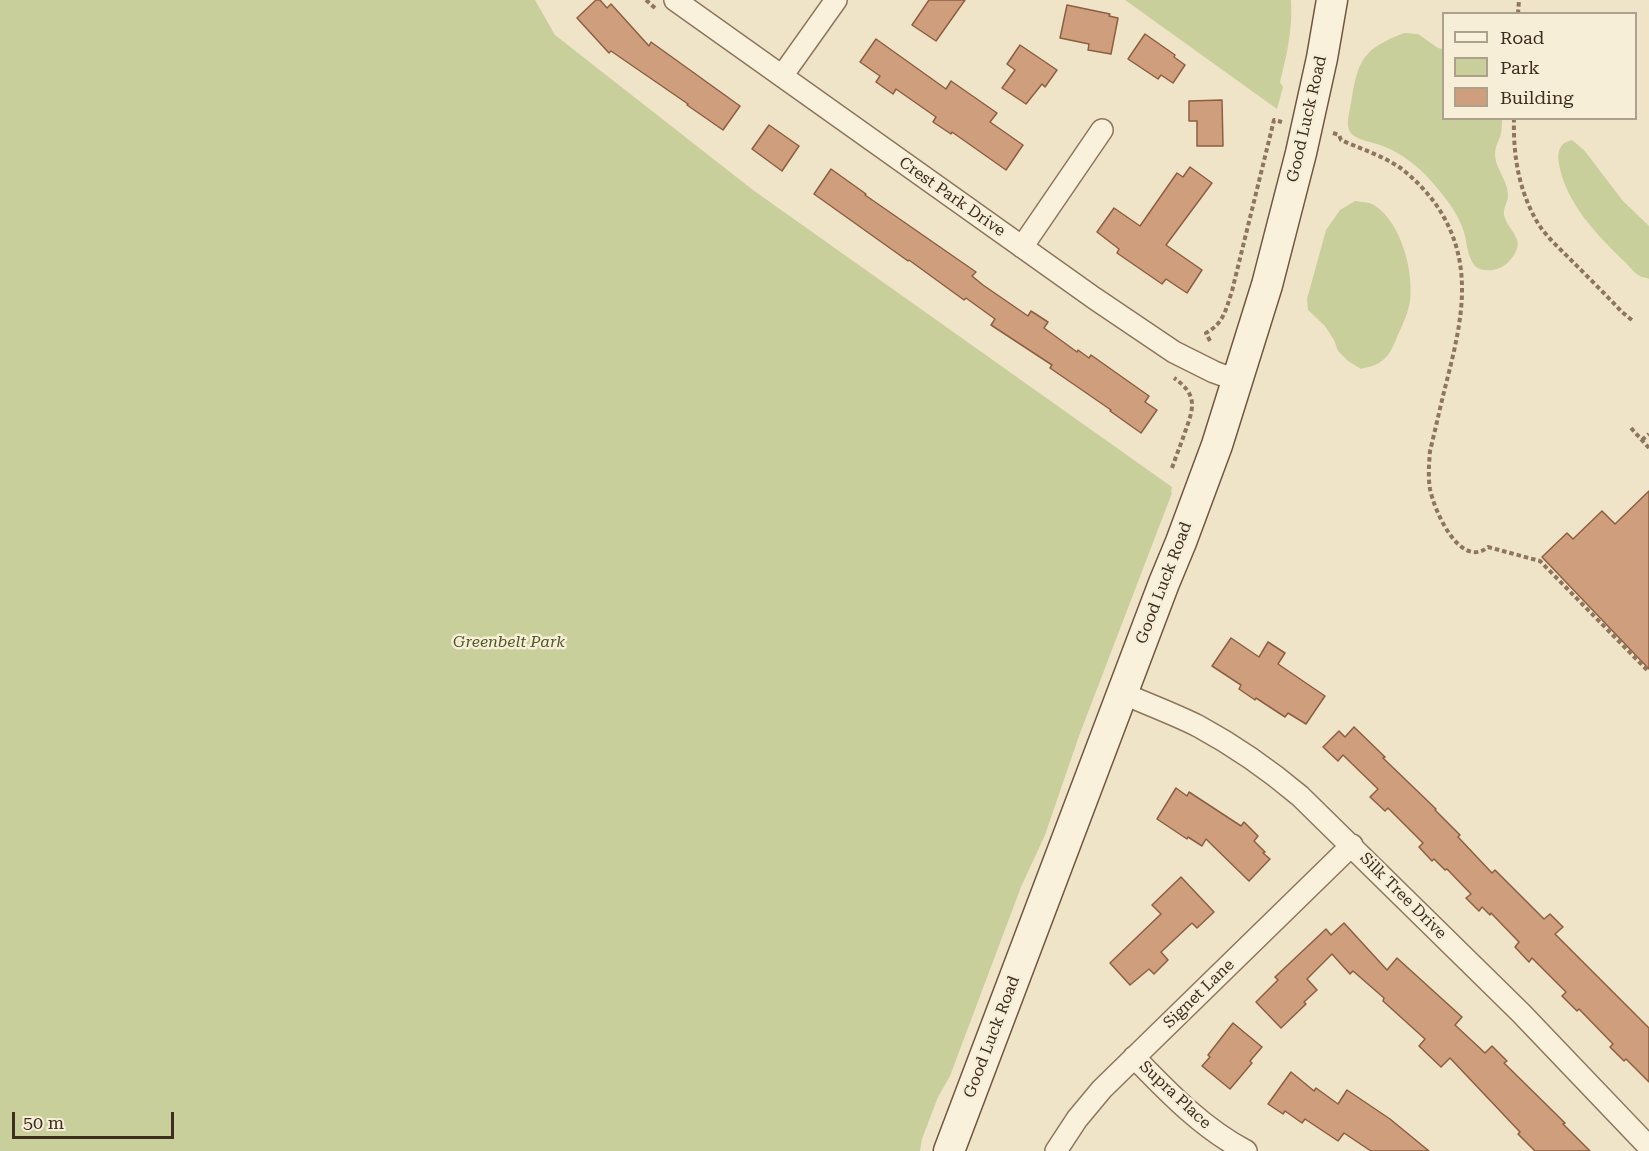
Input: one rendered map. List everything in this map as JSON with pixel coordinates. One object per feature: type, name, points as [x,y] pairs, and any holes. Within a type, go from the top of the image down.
[{"type":"main road","name":"Good Luck Road","points":[[949,1151],[1217,445],[1267,285],[1301,153],[1332,0]]},
{"type":"street","name":"Crest Park Drive","points":[[675,0],[1094,298],[1174,352],[1236,380]]},
{"type":"street","points":[[782,76],[836,0]]},
{"type":"street","points":[[1022,247],[1102,130]]},
{"type":"street","name":"Silk Tree Drive","points":[[1122,693],[1196,725],[1235,747],[1269,770],[1300,796],[1521,1013],[1649,1147]]},
{"type":"street","name":"Signet Lane","points":[[1056,1151],[1077,1119],[1102,1089],[1352,845]]},
{"type":"street","name":"Supra Place","points":[[1134,1057],[1185,1108],[1208,1127],[1246,1151]]},
{"type":"path","points":[[1210,341],[1206,333],[1221,321],[1232,291],[1274,120],[1282,122]]},
{"type":"path","points":[[1514,120],[1515,154],[1520,181],[1528,204],[1540,227],[1633,321]]},
{"type":"path","points":[[1333,134],[1339,135],[1341,140],[1385,159],[1417,182],[1443,215],[1455,244],[1460,262],[1462,310],[1459,334],[1430,451],[1429,470],[1430,487],[1441,521],[1462,547],[1470,552],[1479,552],[1488,547],[1540,561],[1649,672]]},
{"type":"path","points":[[1187,390],[1195,386]]},
{"type":"path","points":[[1631,428],[1649,448]]},
{"type":"path","points":[[1642,440],[1649,434]]},
{"type":"green space","name":"Greenbelt Park","points":[[0,0],[535,0],[555,35],[753,190],[1172,487],[1172,493],[1079,736],[1045,835],[1021,887],[950,1076],[938,1097],[922,1139],[920,1151],[0,1151]]},
{"type":"green space","points":[[1125,0],[1291,0],[1290,31],[1280,82],[1283,87],[1277,109]]},
{"type":"green space","points":[[1404,33],[1418,34],[1442,49],[1442,120],[1502,120],[1495,152],[1497,165],[1508,191],[1504,215],[1518,246],[1511,259],[1499,268],[1485,270],[1475,266],[1455,212],[1442,193],[1422,172],[1398,153],[1355,137],[1349,130],[1349,116],[1360,66],[1371,51]]},
{"type":"green space","points":[[1572,140],[1584,150],[1623,201],[1649,226],[1649,279],[1636,274],[1605,242],[1568,193],[1558,156],[1564,143]]},
{"type":"green space","points":[[1355,201],[1374,205],[1392,223],[1404,248],[1411,289],[1406,315],[1390,352],[1379,363],[1361,369],[1338,351],[1325,326],[1308,310],[1307,299],[1326,230],[1340,210]]},
{"type":"building","points":[[596,0],[600,0],[607,8],[611,4],[649,46],[651,42],[740,106],[723,130],[611,51],[609,53],[577,18]]},
{"type":"building","points":[[929,0],[965,0],[936,41],[912,25]]},
{"type":"building","points":[[1067,5],[1110,14],[1109,16],[1118,18],[1111,54],[1088,50],[1089,44],[1060,38]]},
{"type":"building","points":[[1145,34],[1185,65],[1173,83],[1161,75],[1158,79],[1128,59]]},
{"type":"building","points":[[876,39],[946,89],[951,81],[997,113],[990,122],[1023,145],[1006,170],[952,132],[951,134],[933,122],[936,117],[896,89],[893,94],[876,82],[880,76],[860,62]]},
{"type":"building","points":[[1020,45],[1057,70],[1045,87],[1042,84],[1026,104],[1002,88],[1015,70],[1007,64]]},
{"type":"building","points":[[1222,100],[1223,146],[1197,146],[1197,121],[1189,121],[1189,101]]},
{"type":"building","points":[[769,125],[799,146],[782,171],[752,149]]},
{"type":"building","points":[[1190,167],[1212,183],[1166,245],[1202,270],[1187,293],[1166,279],[1162,284],[1117,253],[1119,249],[1097,232],[1114,208],[1140,226],[1177,173],[1183,177]]},
{"type":"building","points":[[831,169],[976,272],[972,276],[983,285],[1028,316],[1031,311],[1048,322],[1044,328],[1077,352],[1078,350],[1089,358],[1091,355],[1149,396],[1145,402],[1157,410],[1141,433],[1050,368],[1052,365],[991,325],[995,319],[966,298],[964,300],[814,194]]},
{"type":"building","points":[[1649,491],[1649,669],[1542,557],[1567,533],[1573,539],[1602,511],[1615,524]]},
{"type":"building","points":[[1231,638],[1259,657],[1268,642],[1285,653],[1278,664],[1325,696],[1306,724],[1288,713],[1285,717],[1256,698],[1255,700],[1239,689],[1241,685],[1212,666]]},
{"type":"building","points":[[1354,727],[1436,809],[1460,835],[1458,837],[1492,873],[1495,870],[1544,919],[1550,914],[1563,927],[1555,934],[1649,1028],[1649,1082],[1610,1047],[1613,1044],[1579,1009],[1577,1011],[1562,996],[1566,992],[1532,958],[1529,962],[1515,947],[1519,942],[1491,913],[1490,915],[1482,907],[1479,911],[1466,898],[1471,894],[1447,869],[1445,870],[1434,859],[1432,861],[1419,847],[1423,843],[1388,808],[1385,811],[1370,797],[1378,789],[1343,755],[1338,761],[1323,747],[1339,731],[1345,737]]},
{"type":"building","points":[[1176,788],[1187,796],[1189,792],[1241,826],[1244,822],[1258,836],[1254,841],[1270,859],[1249,881],[1206,839],[1202,846],[1157,819]]},
{"type":"building","points":[[1181,877],[1214,912],[1197,928],[1192,923],[1161,952],[1168,960],[1154,974],[1149,969],[1130,985],[1110,963],[1161,914],[1152,905]]},
{"type":"building","points":[[1344,923],[1387,970],[1397,958],[1462,1017],[1455,1025],[1485,1053],[1492,1046],[1507,1061],[1504,1063],[1590,1151],[1535,1151],[1450,1058],[1441,1067],[1419,1046],[1425,1039],[1353,971],[1350,974],[1332,954],[1307,979],[1317,990],[1281,1028],[1256,1002],[1278,980],[1275,977],[1326,929],[1331,935]]},
{"type":"building","points":[[1233,1023],[1262,1047],[1230,1089],[1202,1066]]},
{"type":"building","points":[[1291,1072],[1314,1091],[1316,1088],[1338,1104],[1347,1090],[1390,1119],[1429,1151],[1371,1151],[1344,1133],[1338,1141],[1305,1119],[1302,1123],[1285,1111],[1283,1114],[1268,1104]]}]
